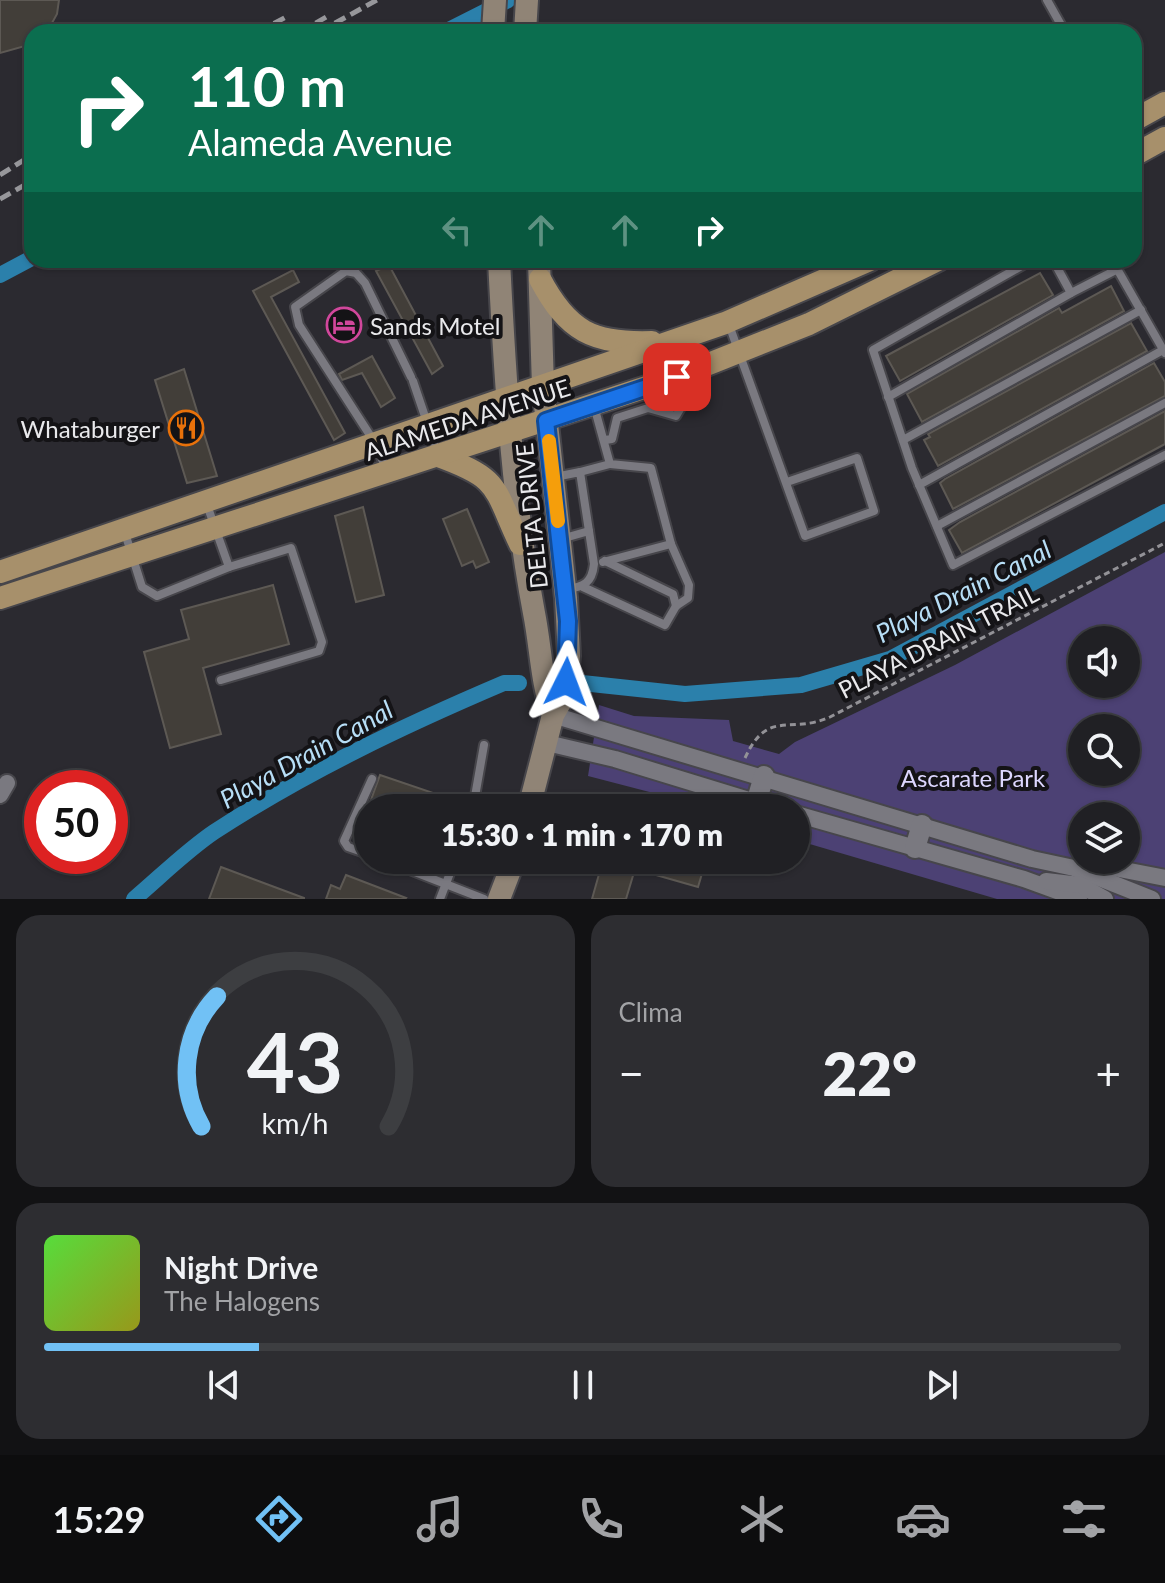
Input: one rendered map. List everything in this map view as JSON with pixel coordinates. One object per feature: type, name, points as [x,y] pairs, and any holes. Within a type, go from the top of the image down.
[{"type":"main road","points":[[494,24],[495,0]]},
{"type":"main road","points":[[526,24],[527,0]]},
{"type":"main road","points":[[1142,116],[1165,103]]},
{"type":"main road","points":[[1142,151],[1165,138]]},
{"type":"main road","name":"DELTA DRIVE","points":[[499,268],[506,398],[520,544],[545,690],[553,715]]},
{"type":"main road","name":"ALAMEDA AVENUE","points":[[0,572],[728,322],[852,268]]},
{"type":"main road","name":"ALAMEDA AVENUE","points":[[0,598],[677,377],[809,324],[922,268]]},
{"type":"main road","points":[[540,270],[565,318],[589,335],[631,343],[673,341]]},
{"type":"main road","name":"DELTA DRIVE","points":[[533,794],[553,715],[565,694],[572,591],[560,539],[546,421],[540,270]]},
{"type":"main road","points":[[438,456],[473,468],[492,482],[520,544]]},
{"type":"main road","points":[[531,600],[572,591]]},
{"type":"main road","points":[[499,899],[509,874]]},
{"type":"street","points":[[553,715],[1068,866]]},
{"type":"street","points":[[547,743],[615,759],[730,794]]},
{"type":"street","points":[[764,776],[765,794]]},
{"type":"street","points":[[810,818],[1024,879],[1079,899]]},
{"type":"street","points":[[915,848],[922,825]]},
{"type":"street","points":[[1089,874],[1152,899]]},
{"type":"street","points":[[1135,874],[1153,879],[1165,878]]},
{"type":"street","points":[[1024,879],[1080,885],[1105,899]]},
{"type":"lane","points":[[1047,0],[1060,24]]},
{"type":"lane","points":[[1018,268],[873,350],[919,485],[953,565],[1165,455]]},
{"type":"lane","points":[[1057,268],[1071,293]]},
{"type":"lane","points":[[888,397],[1118,269],[1164,352],[919,485]]},
{"type":"lane","points":[[387,472],[375,443],[299,325],[295,307],[346,271],[356,273],[365,283],[412,379],[438,456]]},
{"type":"lane","points":[[903,440],[1141,310]]},
{"type":"lane","points":[[728,322],[805,536],[874,511],[857,458],[787,482]]},
{"type":"lane","points":[[671,425],[685,401],[677,377]]},
{"type":"lane","points":[[937,526],[1165,403]]},
{"type":"lane","points":[[594,405],[608,440],[610,464]]},
{"type":"lane","points":[[608,440],[617,418],[648,408],[676,416]]},
{"type":"lane","points":[[608,440],[624,438]]},
{"type":"lane","points":[[553,478],[610,464],[652,466],[671,544],[689,585],[688,598],[676,606],[665,625],[572,591]]},
{"type":"lane","points":[[572,591],[592,577],[594,564],[580,472]]},
{"type":"lane","points":[[206,501],[229,567]]},
{"type":"lane","points":[[124,529],[142,587],[157,596],[229,567],[291,548],[322,642],[319,651],[221,680]]},
{"type":"lane","points":[[560,539],[589,531]]},
{"type":"lane","points":[[594,564],[671,544]]},
{"type":"lane","points":[[605,561],[673,594],[676,606]]},
{"type":"lane","points":[[475,794],[484,745]]},
{"type":"lane","points":[[365,794],[372,779]]},
{"type":"lane","points":[[354,819],[344,841],[354,849]]},
{"type":"lane","points":[[422,874],[484,899]]},
{"type":"lane","points":[[440,899],[450,874]]},
{"type":"path","name":"PLAYA DRAIN TRAIL","points":[[741,769],[754,740],[769,727],[812,725],[821,721],[1165,543]]},
{"type":"green space","name":"Ascarate Park","points":[[1165,552],[1165,899],[997,899],[810,844],[810,794],[657,794],[588,776],[599,705],[634,716],[729,720],[733,741],[779,754],[795,742],[955,665]]},
{"type":"building","points":[[0,0],[59,0],[51,24],[24,24],[24,46],[0,53]]},
{"type":"building","points":[[391,268],[443,366],[432,374],[376,271]]},
{"type":"building","points":[[293,270],[299,282],[271,297],[345,433],[334,440],[253,291]]},
{"type":"building","points":[[1040,273],[1053,295],[900,381],[886,356]]},
{"type":"building","points":[[1111,286],[1124,311],[922,422],[907,394],[1059,308],[1062,313]]},
{"type":"building","points":[[1131,323],[1147,351],[938,466],[924,440],[930,437],[928,434]]},
{"type":"building","points":[[372,356],[395,398],[381,407],[362,373],[342,380],[339,374]]},
{"type":"building","points":[[1154,363],[1165,382],[1165,396],[953,509],[940,483],[945,479]]},
{"type":"building","name":"Whataburger","points":[[184,369],[217,476],[187,483],[155,380]]},
{"type":"building","points":[[1165,411],[1165,444],[962,553],[949,530],[960,522]]},
{"type":"building","points":[[363,507],[384,595],[356,602],[335,516]]},
{"type":"building","points":[[467,509],[489,562],[476,568],[473,561],[462,566],[443,519]]},
{"type":"building","points":[[273,585],[289,644],[203,668],[221,734],[170,748],[144,652],[189,639],[181,610]]},
{"type":"building","points":[[380,775],[436,794],[373,794]]},
{"type":"building","points":[[221,867],[304,898],[304,899],[209,899]]},
{"type":"building","points":[[599,874],[634,874],[626,899],[592,899]]},
{"type":"building","points":[[652,874],[702,874],[698,887]]},
{"type":"building","points":[[346,875],[406,898],[326,899],[331,885],[340,889]]},
{"type":"waterway","points":[[461,24],[508,0]]},
{"type":"waterway","points":[[0,275],[24,262]]},
{"type":"waterway","name":"Playa Drain Canal","points":[[582,683],[685,694],[801,685],[890,659],[1165,512]]},
{"type":"waterway","name":"Playa Drain Canal","points":[[134,899],[204,839],[284,789],[429,716],[504,683],[519,683]]},
{"type":"railway","points":[[334,24],[377,0]]},
{"type":"railway","points":[[273,24],[288,16]]},
{"type":"railway","points":[[314,24],[328,16]]},
{"type":"railway","points":[[0,175],[24,160]]},
{"type":"railway","points":[[0,199],[24,186]]},
{"type":"slow traffic","points":[[549,441],[558,521]]},
{"type":"place","name":"Sands Motel","points":[[344,325]]},
{"type":"place","name":"Whataburger","points":[[186,428]]},
{"type":"route","points":[[566,682],[569,656],[566,589],[546,421],[677,377]]}]
